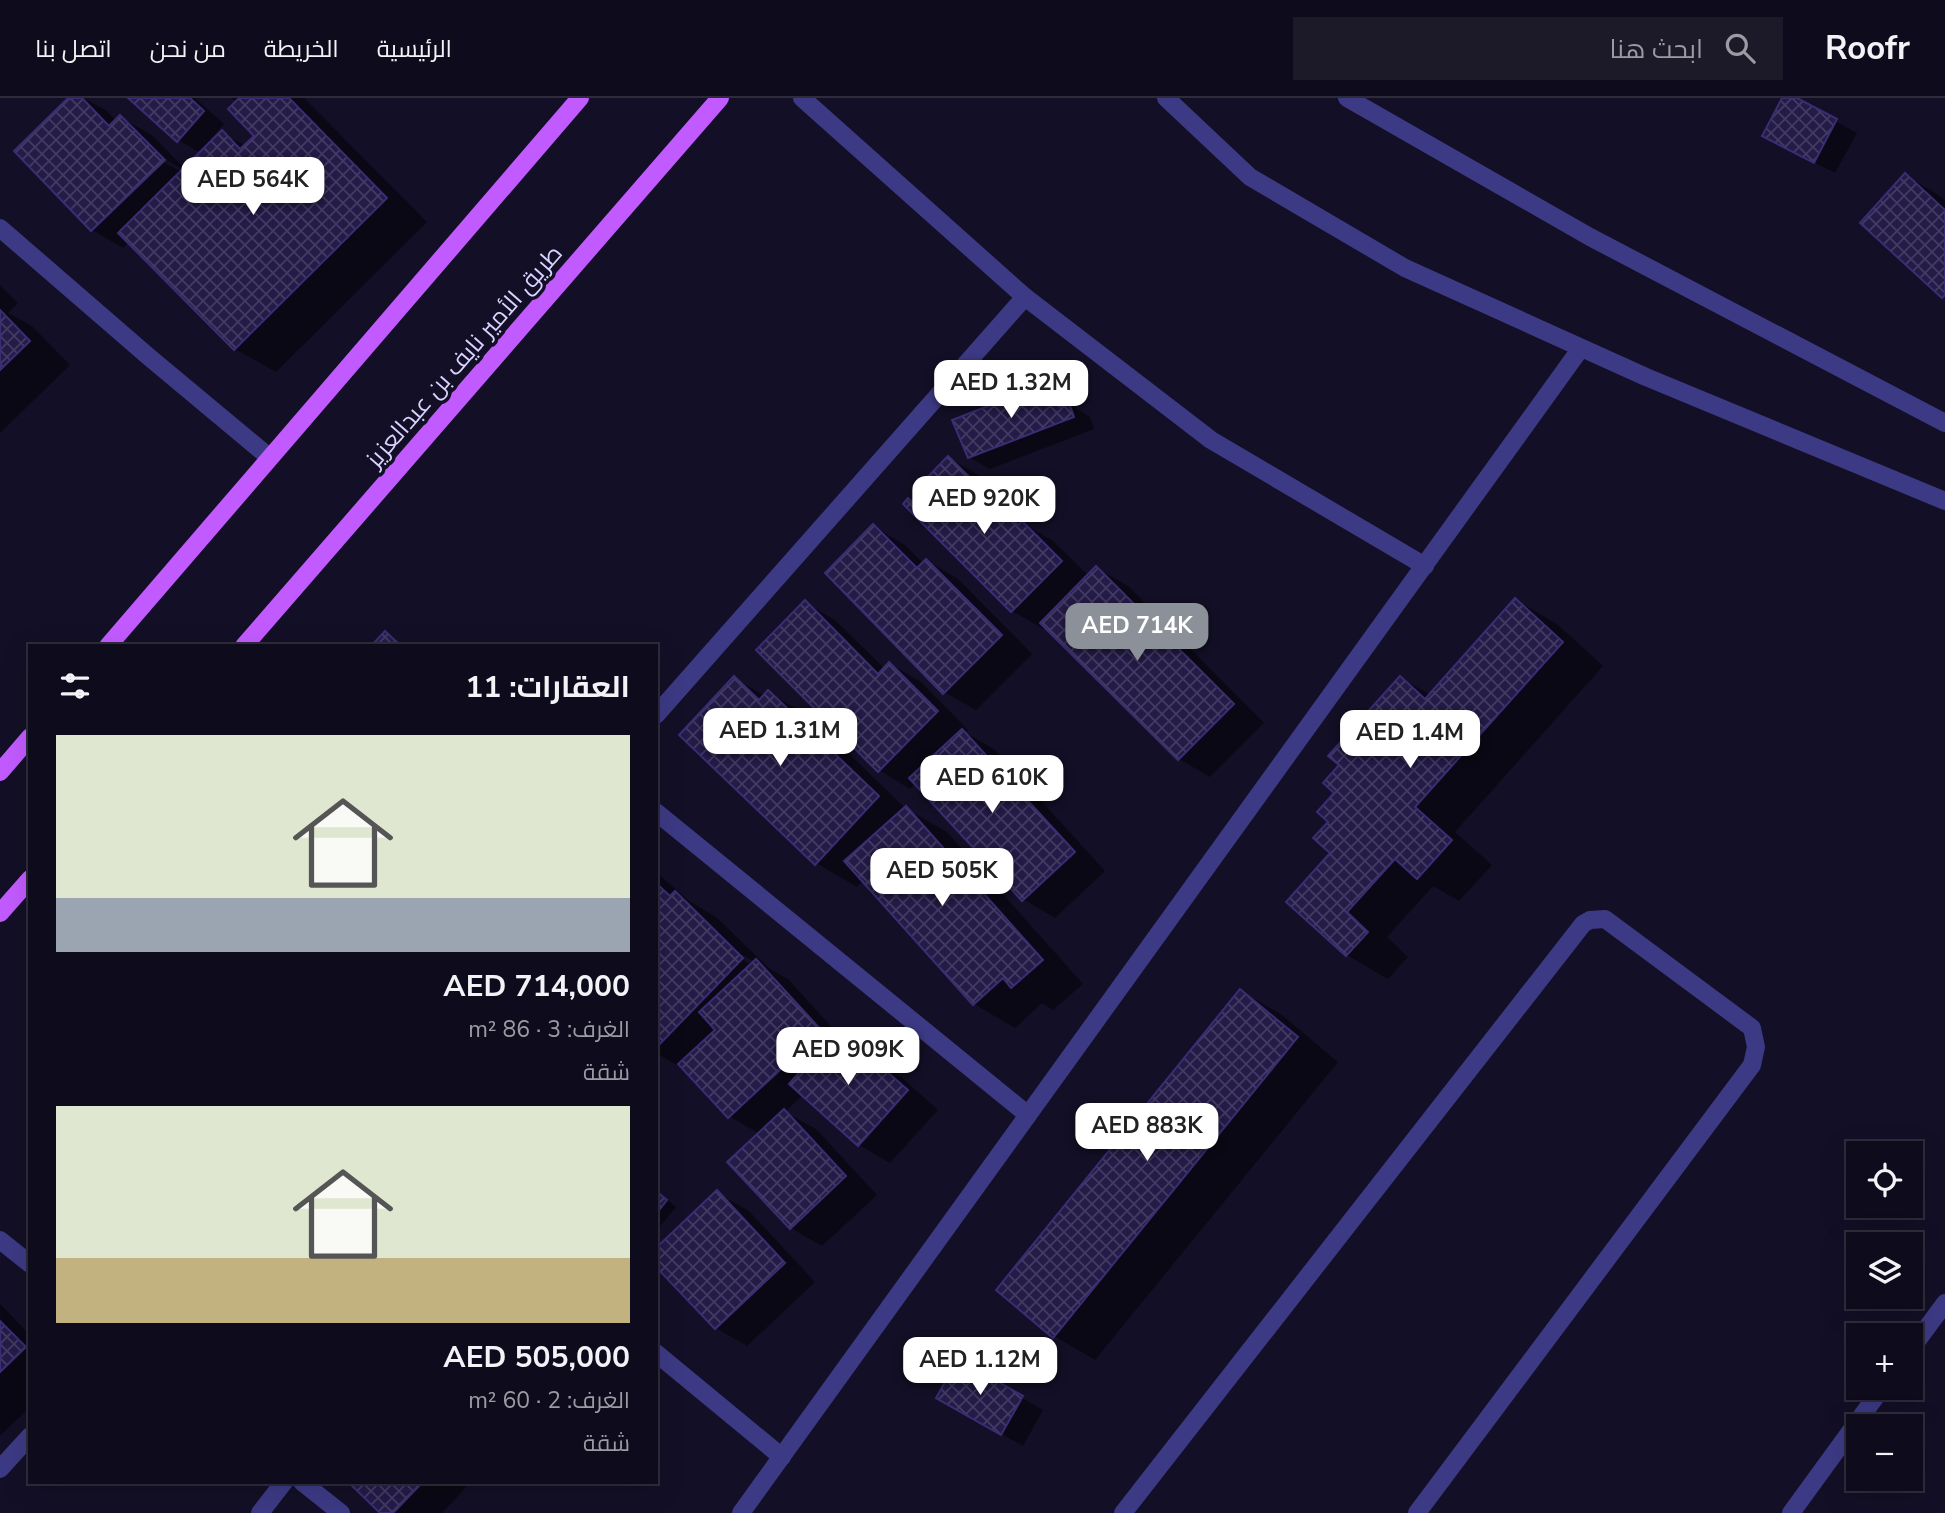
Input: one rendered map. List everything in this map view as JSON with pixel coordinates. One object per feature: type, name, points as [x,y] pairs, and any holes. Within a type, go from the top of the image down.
[{"type":"main road","points":[[110,644],[580,98]]},
{"type":"main road","name":"طريق الأمير نايف بن عبدالعزيز","points":[[254,642],[720,98]]},
{"type":"main road","points":[[0,772],[28,739]]},
{"type":"main road","points":[[0,913],[28,881]]},
{"type":"street","points":[[802,98],[1025,297],[1211,440],[1424,566]]},
{"type":"street","points":[[1166,98],[1250,177],[1405,268],[1646,377],[1945,501]]},
{"type":"street","points":[[1347,98],[1590,237],[1945,422]]},
{"type":"street","points":[[0,228],[270,457]]},
{"type":"street","points":[[658,713],[1025,297]]},
{"type":"street","points":[[741,1513],[1581,348]]},
{"type":"street","points":[[658,814],[1028,1115]]},
{"type":"street","points":[[1123,1513],[1583,924],[1590,920],[1605,919],[1752,1028],[1755,1056],[1752,1065],[1417,1513]]},
{"type":"street","points":[[0,1240],[28,1262]]},
{"type":"street","points":[[1923,1333],[1945,1303]]},
{"type":"street","points":[[658,1355],[782,1457]]},
{"type":"street","points":[[1791,1513],[1873,1400]]},
{"type":"street","points":[[0,1469],[28,1438]]},
{"type":"street","points":[[260,1513],[282,1484]]},
{"type":"street","points":[[305,1484],[341,1513]]},
{"type":"building","points":[[68,98],[82,98],[109,126],[120,115],[165,160],[91,231],[14,151]]},
{"type":"building","points":[[128,98],[190,98],[204,111],[177,142]]},
{"type":"building","points":[[239,98],[289,98],[387,198],[234,350],[118,233],[222,130],[240,149],[254,136],[228,109]]},
{"type":"building","points":[[1782,98],[1797,98],[1837,119],[1814,163],[1762,136]]},
{"type":"building","points":[[1905,173],[1945,210],[1945,295],[1942,298],[1860,223]]},
{"type":"building","points":[[0,310],[30,341],[0,370]]},
{"type":"building","points":[[1050,382],[1059,407],[1069,403],[1074,417],[968,458],[952,420]]},
{"type":"building","points":[[948,456],[1018,525],[1022,521],[1062,561],[1011,612],[903,504],[908,498],[922,512],[934,499],[920,485]]},
{"type":"building","points":[[873,524],[917,568],[926,559],[1002,635],[943,694],[825,573]]},
{"type":"building","points":[[1096,566],[1234,704],[1178,760],[1040,623]]},
{"type":"building","points":[[1515,598],[1563,642],[1415,807],[1452,840],[1417,879],[1395,859],[1347,912],[1368,932],[1346,956],[1286,902],[1330,853],[1313,838],[1328,822],[1317,812],[1334,793],[1323,783],[1339,765],[1328,756],[1400,676],[1425,699]]},
{"type":"building","points":[[805,600],[878,674],[889,662],[938,711],[878,772],[756,650]]},
{"type":"building","points":[[385,631],[399,644],[373,644]]},
{"type":"building","points":[[734,676],[759,700],[768,690],[879,796],[815,865],[679,735]]},
{"type":"building","points":[[962,729],[1075,852],[1022,901],[909,778]]},
{"type":"building","points":[[906,806],[1043,960],[1011,988],[1003,978],[973,1005],[844,861]]},
{"type":"building","points":[[658,885],[670,896],[675,891],[743,958],[658,1046]]},
{"type":"building","points":[[756,959],[822,1031],[728,1118],[678,1064],[715,1030],[699,1012]]},
{"type":"building","points":[[1240,989],[1298,1037],[1053,1338],[996,1290]]},
{"type":"building","points":[[838,1029],[908,1090],[858,1146],[789,1084]]},
{"type":"building","points":[[784,1109],[846,1176],[790,1229],[727,1162]]},
{"type":"building","points":[[717,1190],[785,1263],[715,1329],[658,1269],[658,1246]]},
{"type":"building","points":[[658,1193],[667,1200],[658,1211]]},
{"type":"building","points":[[0,1321],[26,1347],[0,1372]]},
{"type":"building","points":[[958,1359],[1023,1396],[1001,1435],[936,1398]]},
{"type":"building","points":[[350,1484],[421,1484],[393,1513],[380,1513]]}]
